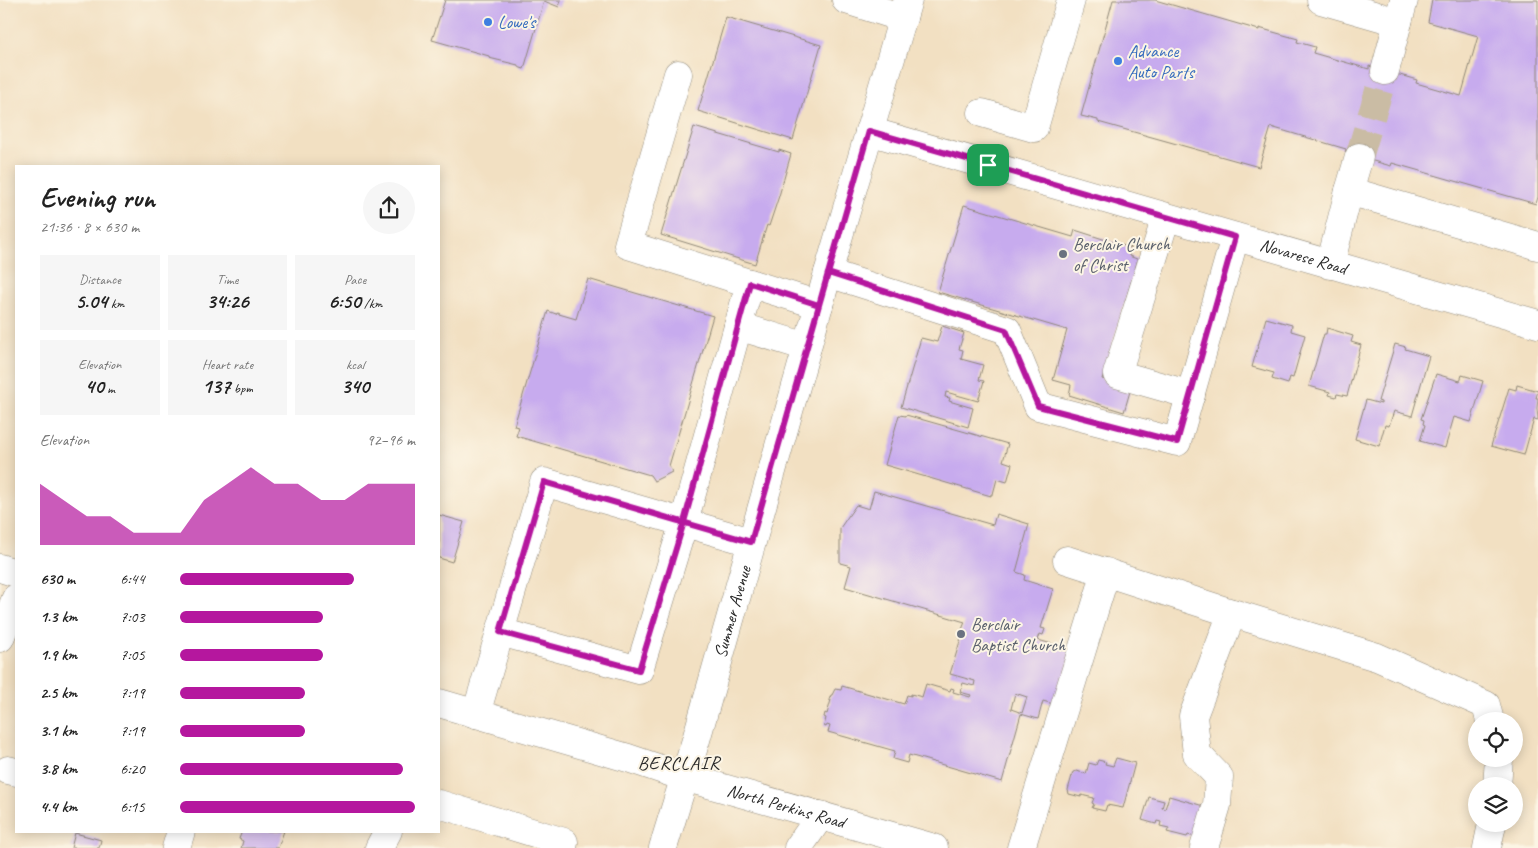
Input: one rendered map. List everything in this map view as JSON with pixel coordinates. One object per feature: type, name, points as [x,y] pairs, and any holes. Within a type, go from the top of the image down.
[{"type":"main road","points":[[846,0],[905,9]]},
{"type":"main road","points":[[982,113],[1034,128],[1071,0]]},
{"type":"main road","points":[[1322,0],[1401,11],[1385,71]]},
{"type":"main road","name":"Summer Avenue","points":[[663,848],[905,9]]},
{"type":"main road","points":[[678,74],[628,245],[819,305]]},
{"type":"main road","name":"Novarese Road","points":[[869,131],[1538,324]]},
{"type":"main road","points":[[1330,264],[1359,157]]},
{"type":"main road","points":[[1349,192],[1538,246]]},
{"type":"main road","points":[[1166,217],[1117,374],[1191,395]]},
{"type":"main road","points":[[828,273],[1006,330],[1038,406],[1177,442],[1235,237]]},
{"type":"main road","points":[[500,632],[639,670],[684,522],[750,283]]},
{"type":"main road","points":[[738,326],[807,347]]},
{"type":"main road","points":[[476,714],[544,482],[751,542]]},
{"type":"main road","points":[[1067,560],[1377,657],[1486,705],[1488,712]]},
{"type":"main road","points":[[0,568],[15,573]]},
{"type":"main road","points":[[1021,848],[1106,572]]},
{"type":"main road","points":[[0,638],[15,600]]},
{"type":"main road","points":[[1204,848],[1217,805],[1219,777],[1197,754],[1194,716],[1232,613]]},
{"type":"main road","name":"North Perkins Road","points":[[440,703],[628,758],[684,777],[934,848]]},
{"type":"main road","points":[[440,804],[564,842],[563,848]]},
{"type":"main road","points":[[798,848],[821,816]]},
{"type":"main road","points":[[1487,848],[1490,832]]},
{"type":"main road","points":[[176,848],[180,833]]},
{"type":"main road","points":[[380,848],[387,833]]},
{"type":"building","name":"Lowe's","points":[[445,0],[561,0],[559,7],[544,1],[524,69],[518,67],[518,65],[432,40]]},
{"type":"building","points":[[1113,0],[1155,0],[1259,30],[1259,28],[1298,39],[1297,42],[1315,47],[1313,53],[1369,69],[1369,66],[1417,80],[1416,83],[1461,96],[1478,36],[1428,22],[1432,0],[1538,0],[1538,197],[1536,204],[1392,163],[1391,166],[1345,153],[1346,149],[1271,127],[1259,167],[1081,116]]},
{"type":"building","points":[[726,17],[821,45],[793,140],[698,111]]},
{"type":"building","points":[[694,127],[791,154],[779,196],[769,226],[767,225],[755,264],[661,235]]},
{"type":"building","points":[[964,205],[1073,237],[1075,230],[1131,248],[1129,256],[1137,259],[1137,262],[1102,379],[1131,388],[1124,412],[1069,395],[1071,385],[1053,380],[1067,330],[938,292]]},
{"type":"building","points":[[588,279],[713,316],[669,466],[672,472],[654,481],[650,475],[516,436],[519,427],[514,426],[548,311],[556,314],[557,312],[576,319]]},
{"type":"building","points":[[1266,318],[1292,325],[1291,331],[1305,335],[1293,378],[1290,377],[1288,384],[1272,379],[1274,373],[1252,367]]},
{"type":"building","points":[[942,326],[964,333],[959,349],[963,350],[961,359],[983,365],[979,380],[984,381],[978,401],[946,392],[945,397],[950,398],[949,401],[973,408],[968,427],[901,407],[921,338],[937,342]]},
{"type":"building","points":[[1327,328],[1353,336],[1351,342],[1361,345],[1347,396],[1337,394],[1336,397],[1329,395],[1330,392],[1309,386]]},
{"type":"building","points":[[1395,344],[1429,356],[1412,416],[1394,411],[1389,426],[1385,425],[1379,446],[1355,439],[1366,400],[1381,404],[1378,401]]},
{"type":"building","points":[[1436,374],[1460,381],[1462,375],[1483,381],[1471,422],[1454,417],[1445,448],[1420,441],[1425,425],[1423,424],[1424,420],[1421,419]]},
{"type":"building","points":[[1517,385],[1538,391],[1536,398],[1538,398],[1538,420],[1534,419],[1524,455],[1491,446],[1509,388],[1516,390]]},
{"type":"building","points":[[899,415],[906,415],[1008,444],[1003,461],[1012,464],[1007,482],[997,479],[991,496],[885,465]]},
{"type":"building","points":[[874,491],[993,525],[996,514],[1029,524],[1016,572],[1025,575],[1024,580],[1053,589],[1041,628],[1045,629],[1043,635],[1040,634],[1038,640],[1073,650],[1057,705],[1043,701],[1038,719],[1021,714],[1002,782],[909,755],[907,763],[893,759],[895,751],[828,732],[830,726],[824,726],[826,718],[824,717],[825,713],[827,714],[831,695],[835,689],[841,690],[842,686],[904,704],[907,695],[911,696],[911,694],[922,697],[926,684],[950,691],[951,688],[954,689],[953,692],[970,697],[971,695],[960,692],[963,683],[974,686],[975,681],[950,674],[961,638],[959,637],[965,622],[845,587],[851,566],[840,563],[840,528],[856,505],[869,509]],"holes":[[[1015,693],[1027,697],[1022,713],[1011,709]]]},
{"type":"building","points":[[440,515],[464,522],[452,562],[440,558]]},
{"type":"building","points":[[1116,758],[1135,763],[1123,808],[1107,805],[1105,811],[1092,808],[1094,798],[1069,794],[1068,790],[1073,772],[1077,771],[1086,774],[1089,763],[1096,765],[1098,760],[1113,766]]},
{"type":"building","points":[[1169,796],[1207,807],[1198,838],[1167,832],[1169,828],[1160,826],[1161,822],[1157,821],[1156,824],[1142,820],[1149,797],[1164,801],[1162,808],[1165,809]]},
{"type":"building","points":[[75,833],[101,840],[99,848],[71,848]]},
{"type":"building","points":[[241,833],[283,833],[278,848],[241,848],[243,841],[239,839]]},
{"type":"tunnel","points":[[1359,157],[1385,71]]},
{"type":"place","name":"Lowe's","points":[[488,22]]},
{"type":"place","name":"Advance Auto Parts","points":[[1118,61]]},
{"type":"place","name":"Berclair Church of Christ","points":[[1063,254]]},
{"type":"place","name":"Berclair Baptist Church","points":[[961,634]]},
{"type":"district","name":"BERCLAIR","points":[[679,762]]},
{"type":"route","points":[[988,165],[869,131],[828,273],[819,305],[751,542],[684,522],[544,482],[500,632],[639,670],[684,522],[750,283],[819,305],[828,273],[1006,330],[1038,406],[1177,442],[1235,237],[988,165]]}]
